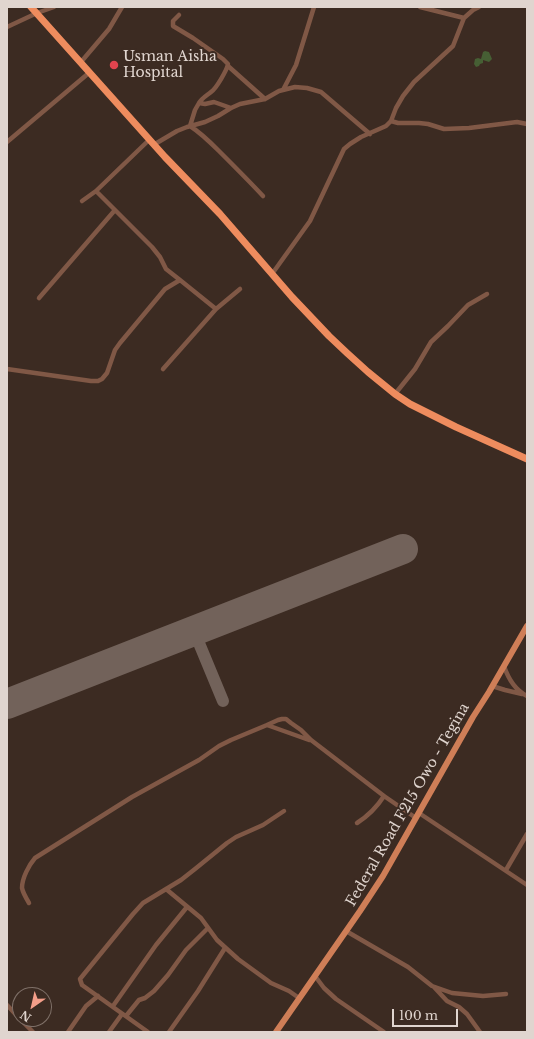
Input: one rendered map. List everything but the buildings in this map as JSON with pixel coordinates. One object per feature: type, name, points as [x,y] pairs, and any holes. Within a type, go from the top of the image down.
[{"type":"highway","points":[[31,7],[329,336],[368,372],[410,404],[436,418],[527,459]]},
{"type":"main road","name":"Federal Road F215 Owo - Tegina","points":[[276,1032],[383,876],[473,717],[527,626]]},
{"type":"street","points":[[7,27],[54,7]]},
{"type":"street","points":[[81,62],[110,29],[122,7]]},
{"type":"street","points":[[283,90],[296,65],[314,7]]},
{"type":"street","points":[[420,7],[464,18]]},
{"type":"street","points":[[272,274],[310,220],[344,149],[361,137],[386,126],[391,121],[403,96],[414,82],[453,46],[464,18],[479,7]]},
{"type":"street","points":[[178,15],[173,21],[173,26],[223,59],[228,66],[265,99]]},
{"type":"street","points":[[190,126],[199,103],[218,84],[228,66]]},
{"type":"street","points":[[7,142],[90,72]]},
{"type":"street","points":[[82,201],[96,191],[152,141],[190,126],[205,122],[240,104],[265,99],[279,91],[295,87],[307,88],[320,92],[370,134]]},
{"type":"street","points":[[199,103],[205,104],[214,102],[231,108]]},
{"type":"street","points":[[391,121],[398,123],[428,124],[444,129],[469,128],[517,122],[527,124]]},
{"type":"street","points":[[190,126],[197,130],[242,173],[263,196]]},
{"type":"street","points":[[96,191],[156,252],[166,270],[216,310]]},
{"type":"street","points":[[39,298],[116,210]]},
{"type":"street","points":[[7,369],[91,381],[98,381],[102,379],[107,373],[115,350],[120,343],[165,289],[180,280]]},
{"type":"street","points":[[163,369],[216,310],[240,289]]},
{"type":"street","points":[[395,394],[415,369],[431,342],[468,305],[487,294]]},
{"type":"street","points":[[504,666],[510,680],[525,695]]},
{"type":"street","points":[[492,686],[525,695]]},
{"type":"street","points":[[28,903],[22,890],[22,883],[35,858],[132,797],[199,760],[219,746],[278,720],[286,720],[301,730],[311,740],[384,796],[526,883]]},
{"type":"street","points":[[267,725],[311,740]]},
{"type":"street","points":[[357,823],[376,807],[384,796]]},
{"type":"street","points":[[148,1032],[82,985],[80,979],[144,903],[181,880],[227,843],[263,826],[284,811]]},
{"type":"street","points":[[506,870],[527,834]]},
{"type":"street","points":[[166,889],[201,918],[217,940],[225,948],[259,974],[299,998]]},
{"type":"street","points":[[113,1006],[156,945],[186,907]]},
{"type":"street","points":[[109,1032],[139,1000],[145,998],[154,991],[186,950],[208,928]]},
{"type":"street","points":[[346,931],[408,968],[432,986],[447,1000],[459,1006],[480,1032]]},
{"type":"street","points":[[169,1032],[198,991],[225,948]]},
{"type":"street","points":[[314,976],[336,999],[384,1032]]},
{"type":"street","points":[[432,986],[452,993],[483,996],[506,994]]},
{"type":"street","points":[[68,1032],[86,1006],[98,996]]},
{"type":"green space","points":[[483,52],[489,52],[492,59],[489,62],[483,60],[483,63],[476,67],[474,64],[475,59],[481,59]]},
{"type":"taxiway","points":[[194,631],[223,701]]},
{"type":"runway","points":[[7,704],[403,549]]},
{"type":"place","name":"Usman Aisha Hospital","points":[[114,65]]}]
